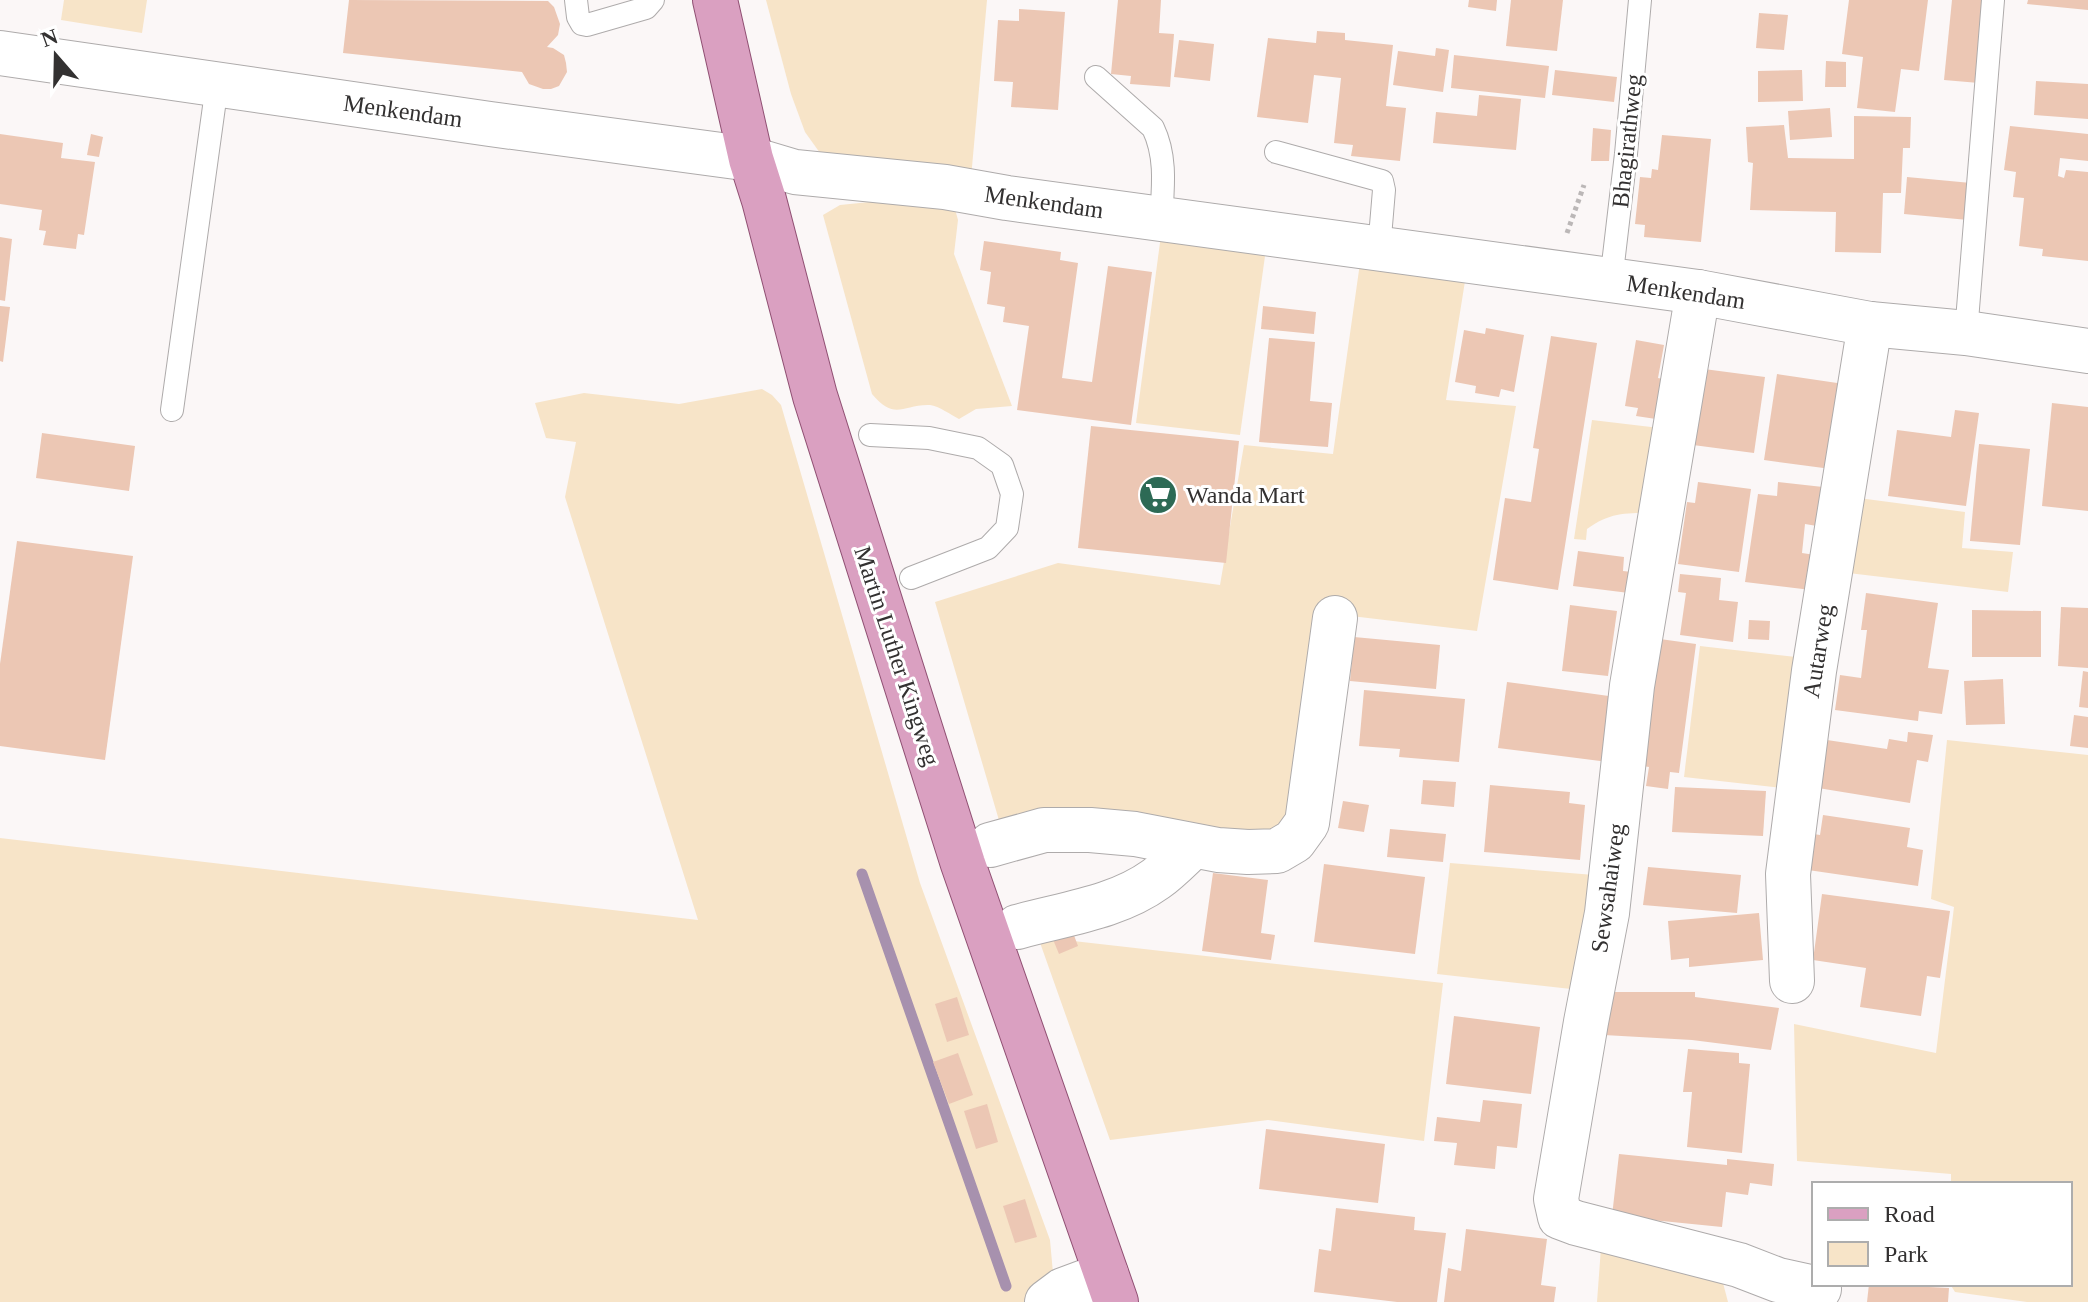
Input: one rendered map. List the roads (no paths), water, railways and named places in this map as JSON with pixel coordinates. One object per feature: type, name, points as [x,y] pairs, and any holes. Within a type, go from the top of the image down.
[{"type":"main road","name":"Martin Luther Kingweg","points":[[715,0],[751,159],[815,396],[963,864],[1111,1288]]},
{"type":"street","name":"Menkendam","points":[[0,53],[751,159],[795,172],[945,187],[1698,292],[1870,324],[1966,333],[2088,351]]},
{"type":"street","name":"Sewsahaiweg","points":[[1698,292],[1632,686],[1607,913],[1556,1199],[1560,1217],[1576,1223],[1819,1289]]},
{"type":"street","name":"Autarweg","points":[[1792,981],[1788,874],[1814,671],[1870,324]]},
{"type":"street","points":[[990,845],[1044,830],[1135,834],[1218,850],[1248,852],[1277,851],[1294,841],[1307,823],[1335,618]]},
{"type":"street","points":[[1017,927],[1116,900],[1156,880],[1193,846]]},
{"type":"street","points":[[1047,1302],[1063,1290],[1111,1288]]},
{"type":"lane","points":[[576,0],[578,17],[582,24],[587,25],[646,8],[653,0]]},
{"type":"lane","name":"Bhagirathweg","points":[[1611,281],[1640,0]]},
{"type":"lane","points":[[1966,333],[1993,0]]},
{"type":"lane","points":[[1096,77],[1153,128],[1162,154],[1161,219]]},
{"type":"lane","points":[[172,410],[217,85]]},
{"type":"lane","points":[[1276,152],[1382,181],[1379,249]]},
{"type":"lane","points":[[870,435],[929,438],[978,448],[1002,465],[1012,494],[1007,528],[988,548],[911,578]]},
{"type":"waterway","points":[[862,874],[1006,1286]]},
{"type":"place","name":"Wanda Mart","points":[[1158,495]]}]
